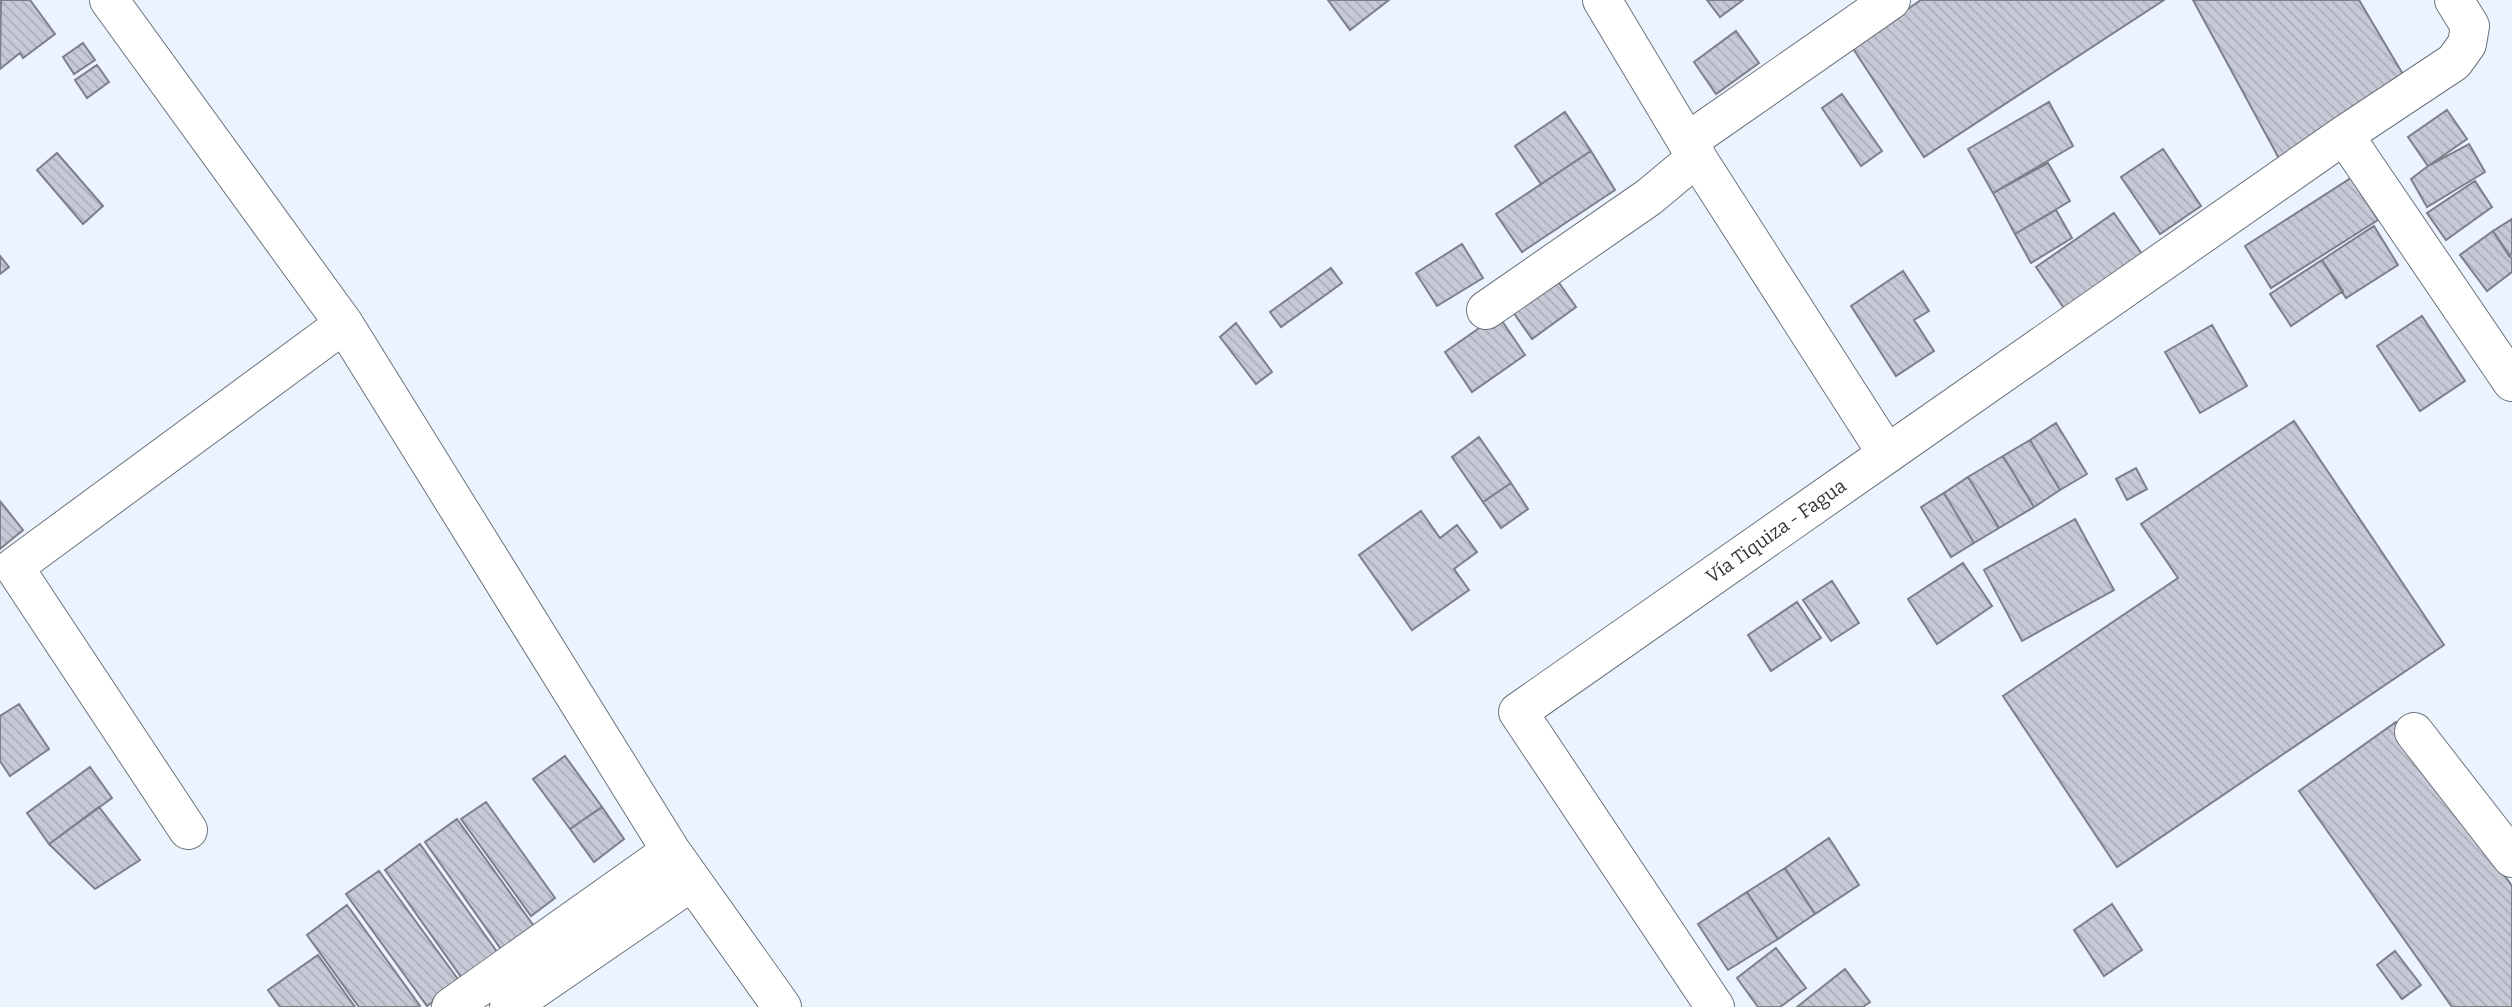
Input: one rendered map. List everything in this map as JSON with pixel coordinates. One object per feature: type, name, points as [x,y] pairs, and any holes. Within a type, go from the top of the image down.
[{"type":"street","points":[[109,0],[344,324],[681,867],[782,1007]]},
{"type":"street","points":[[1486,310],[1649,197],[1692,150],[1891,0]]},
{"type":"street","points":[[1613,4],[1692,150],[1887,453],[2344,135],[2454,62],[2467,44],[2470,26],[2454,0]]},
{"type":"street","points":[[2344,135],[2501,340],[2512,382]]},
{"type":"street","points":[[188,830],[14,567],[344,324]]},
{"type":"street","name":"Vía Tiquiza - Fagua","points":[[1715,1007],[1518,712],[1887,453]]},
{"type":"street","points":[[2414,732],[2512,858]]},
{"type":"street","points":[[451,1007],[681,867]]},
{"type":"street","points":[[509,1007],[681,867]]},
{"type":"building","points":[[1,0],[30,0],[55,34],[23,58],[20,53],[0,69]]},
{"type":"building","points":[[1328,0],[1389,0],[1350,30]]},
{"type":"building","points":[[1707,0],[1743,0],[1720,17]]},
{"type":"building","points":[[1921,0],[2164,0],[1924,157],[1852,47]]},
{"type":"building","points":[[2193,0],[2359,0],[2404,76],[2282,164]]},
{"type":"building","points":[[1736,31],[1759,63],[1716,94],[1694,62]]},
{"type":"building","points":[[83,43],[95,60],[74,74],[63,57]]},
{"type":"building","points":[[97,65],[109,82],[87,98],[75,80]]},
{"type":"building","points":[[1842,94],[1882,151],[1861,166],[1822,108]]},
{"type":"building","points":[[2049,102],[2073,146],[1993,193],[1968,149]]},
{"type":"building","points":[[2447,110],[2467,139],[2428,166],[2408,137]]},
{"type":"building","points":[[1565,112],[1591,151],[1541,184],[1515,146]]},
{"type":"building","points":[[2469,144],[2485,172],[2427,207],[2411,179],[2428,166]]},
{"type":"building","points":[[2163,149],[2201,206],[2160,234],[2121,177]]},
{"type":"building","points":[[1591,151],[1615,190],[1522,252],[1496,214]]},
{"type":"building","points":[[57,153],[103,206],[83,224],[37,170]]},
{"type":"building","points":[[2048,163],[2070,201],[2015,234],[1993,193]]},
{"type":"building","points":[[2351,178],[2378,220],[2271,288],[2245,246]]},
{"type":"building","points":[[2475,181],[2492,207],[2446,240],[2427,213]]},
{"type":"building","points":[[2056,210],[2072,238],[2031,263],[2015,234]]},
{"type":"building","points":[[2114,213],[2146,260],[2068,314],[2036,267]]},
{"type":"building","points":[[2512,219],[2512,254],[2509,256],[2493,231]]},
{"type":"building","points":[[2374,226],[2398,265],[2346,298],[2322,260]]},
{"type":"building","points":[[2493,231],[2512,259],[2512,272],[2487,291],[2460,255]]},
{"type":"building","points":[[1462,244],[1483,278],[1437,306],[1416,273]]},
{"type":"building","points":[[0,256],[9,267],[0,274]]},
{"type":"building","points":[[2322,260],[2343,291],[2291,326],[2270,294]]},
{"type":"building","points":[[1331,268],[1342,283],[1281,327],[1270,312]]},
{"type":"building","points":[[1550,270],[1576,307],[1532,339],[1506,302]]},
{"type":"building","points":[[1903,271],[1929,311],[1914,320],[1934,351],[1896,376],[1851,306]]},
{"type":"building","points":[[1498,315],[1525,355],[1472,392],[1445,352]]},
{"type":"building","points":[[2422,316],[2465,381],[2420,411],[2377,346]]},
{"type":"building","points":[[1236,323],[1272,372],[1256,384],[1220,337]]},
{"type":"building","points":[[2212,325],[2247,386],[2200,413],[2165,352]]},
{"type":"building","points":[[2294,421],[2444,645],[2117,867],[2003,696],[2178,578],[2141,524]]},
{"type":"building","points":[[2056,423],[2087,474],[2060,490],[2030,440]]},
{"type":"building","points":[[1479,437],[1511,483],[1483,502],[1452,457]]},
{"type":"building","points":[[2030,440],[2060,490],[2034,507],[2003,456]]},
{"type":"building","points":[[2003,456],[2034,507],[1999,528],[1968,477]]},
{"type":"building","points":[[2136,468],[2147,489],[2127,500],[2116,479]]},
{"type":"building","points":[[1968,477],[1999,528],[1974,543],[1944,493]]},
{"type":"building","points":[[1511,483],[1528,509],[1501,528],[1483,502]]},
{"type":"building","points":[[1944,493],[1974,543],[1951,557],[1921,507]]},
{"type":"building","points":[[0,501],[23,530],[0,549]]},
{"type":"building","points":[[1421,511],[1440,538],[1457,525],[1477,552],[1454,569],[1469,590],[1412,630],[1359,555]]},
{"type":"building","points":[[2075,519],[2114,590],[2022,641],[1984,570]]},
{"type":"building","points":[[1963,563],[1992,606],[1937,644],[1908,599]]},
{"type":"building","points":[[1832,581],[1859,623],[1831,641],[1803,600]]},
{"type":"building","points":[[1797,602],[1821,638],[1771,671],[1748,635]]},
{"type":"building","points":[[19,704],[49,749],[10,776],[0,761],[0,716]]},
{"type":"building","points":[[2396,722],[2512,886],[2512,1007],[2452,1007],[2299,791]]},
{"type":"building","points":[[565,756],[602,807],[570,829],[533,779]]},
{"type":"building","points":[[90,767],[112,798],[49,844],[27,813]]},
{"type":"building","points":[[486,802],[555,898],[531,916],[461,819]]},
{"type":"building","points":[[99,807],[140,860],[95,889],[49,844]]},
{"type":"building","points":[[602,807],[624,839],[594,862],[570,829]]},
{"type":"building","points":[[457,819],[536,929],[503,952],[425,842]]},
{"type":"building","points":[[1829,838],[1859,885],[1815,914],[1785,868]]},
{"type":"building","points":[[420,844],[500,956],[464,981],[385,870]]},
{"type":"building","points":[[1785,868],[1815,914],[1778,939],[1747,892]]},
{"type":"building","points":[[379,871],[460,982],[427,1006],[346,894]]},
{"type":"building","points":[[1747,892],[1778,939],[1728,970],[1698,924]]},
{"type":"building","points":[[2112,904],[2142,950],[2104,976],[2074,930]]},
{"type":"building","points":[[347,905],[419,1007],[359,1007],[307,935]]},
{"type":"building","points":[[1776,948],[1806,988],[1780,1007],[1758,1007],[1737,978]]},
{"type":"building","points":[[2395,951],[2421,985],[2402,999],[2377,965]]},
{"type":"building","points":[[318,955],[355,1007],[280,1007],[268,990]]},
{"type":"building","points":[[1845,969],[1870,1002],[1863,1007],[1797,1007]]}]
